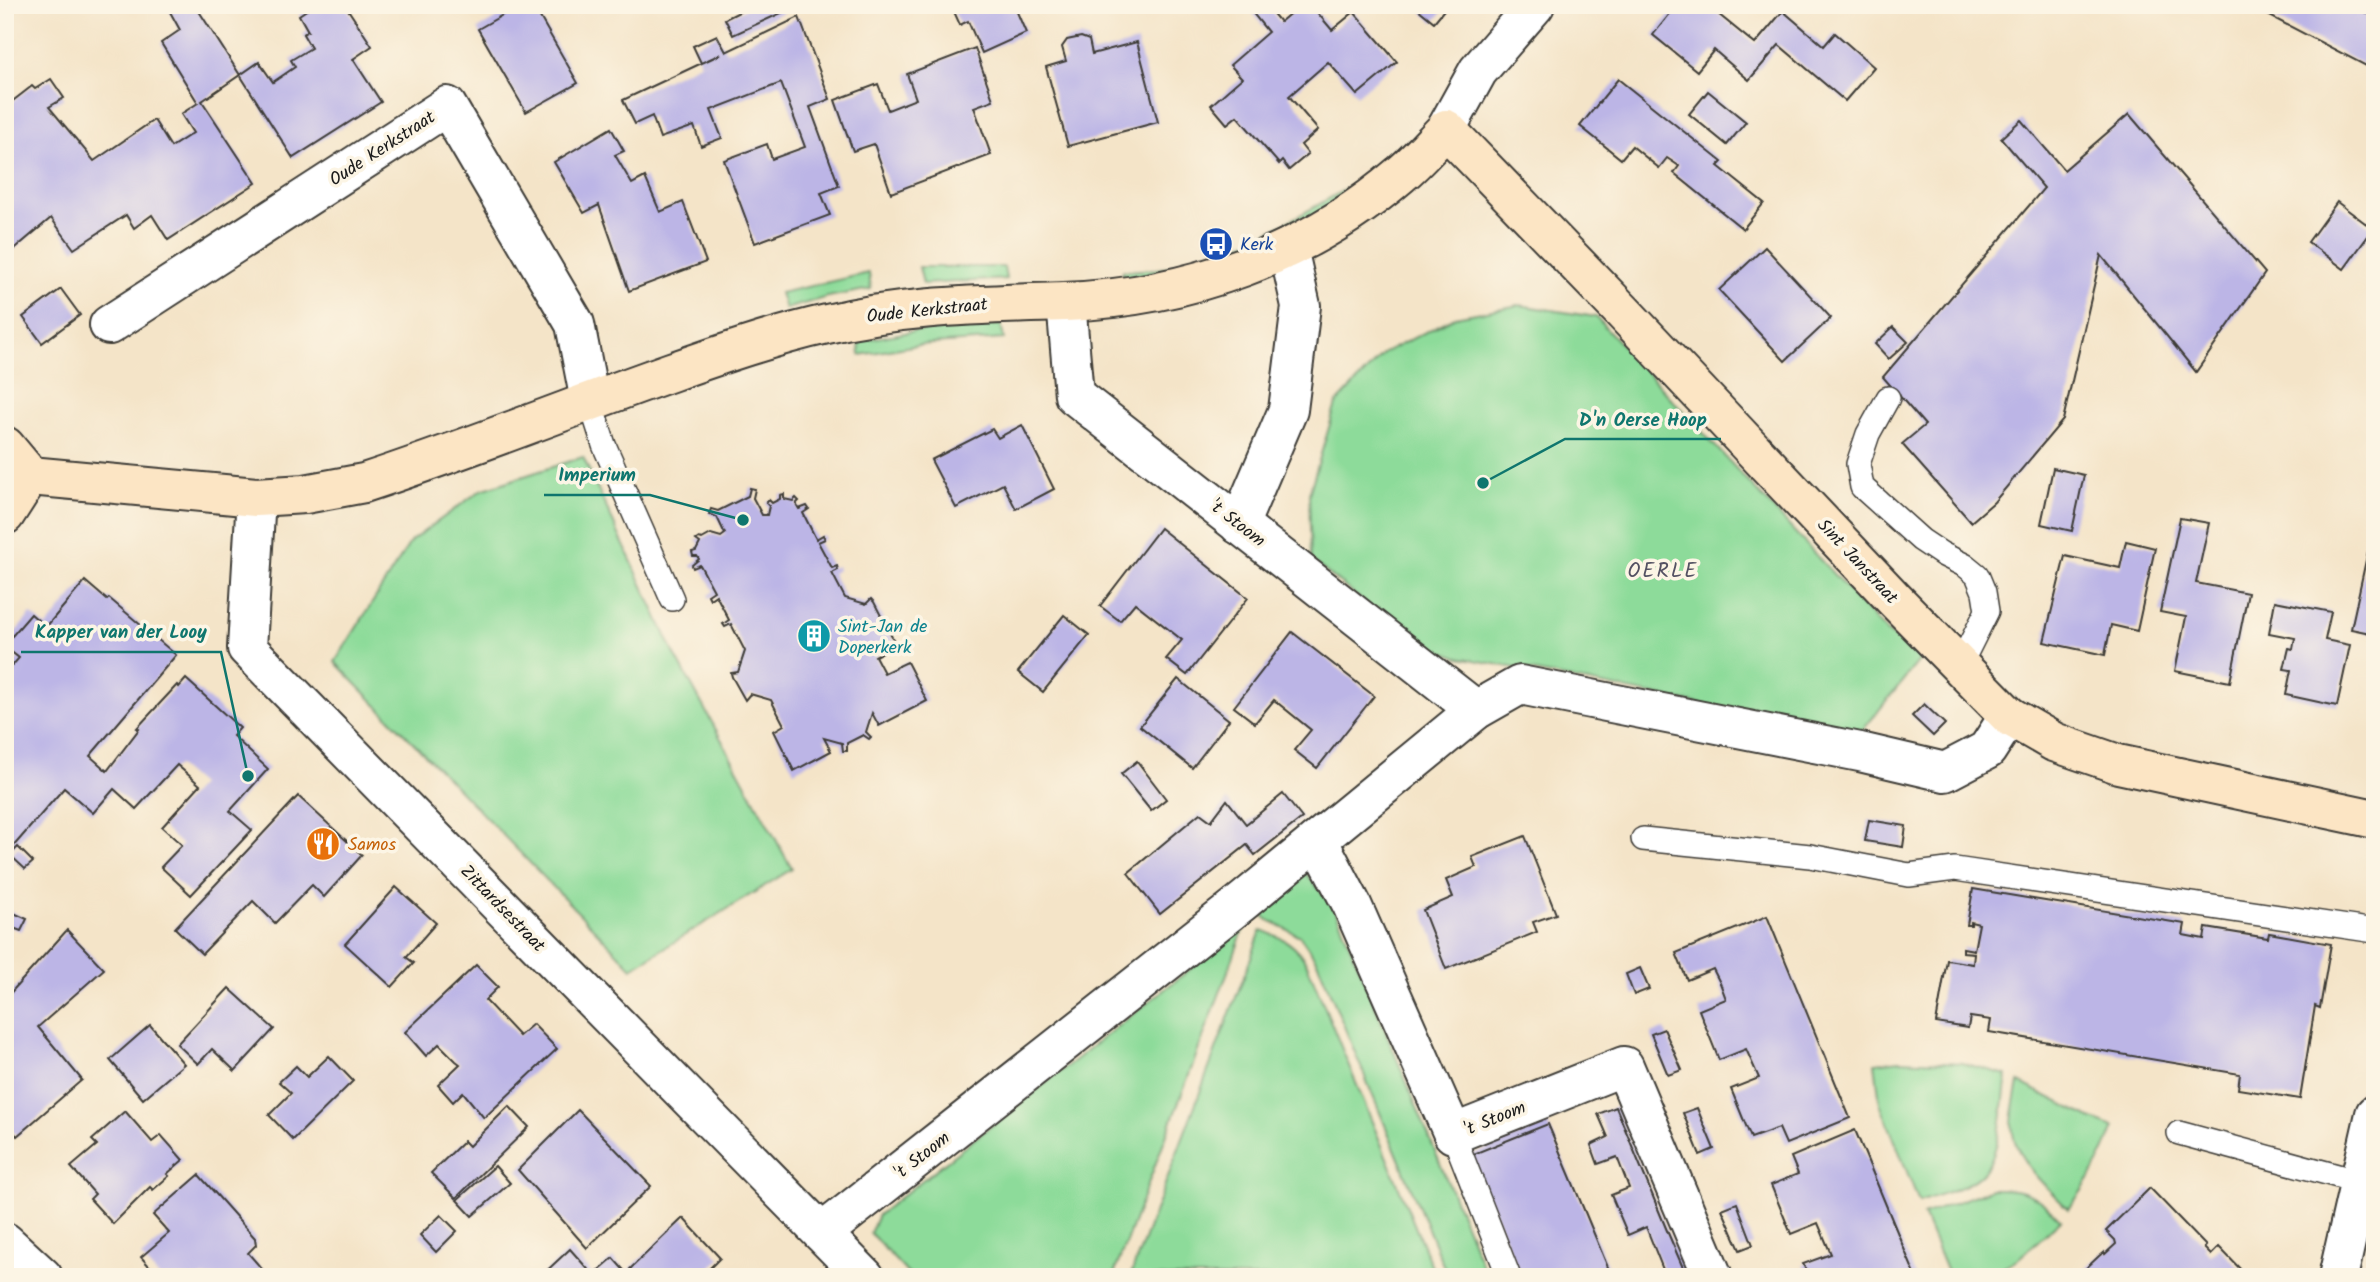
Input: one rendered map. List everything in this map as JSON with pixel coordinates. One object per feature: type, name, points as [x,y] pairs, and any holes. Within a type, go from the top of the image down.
[{"type":"street","points":[[1446,129],[1479,71],[1535,5]]},
{"type":"street","name":"Oude Kerkstraat","points":[[109,325],[447,106],[575,324],[590,401]]},
{"type":"street","name":"Oude Kerkstraat","points":[[30,476],[256,497],[305,494],[364,483],[748,345],[828,323],[910,309],[989,303],[1066,302],[1139,295],[1211,279],[1288,248],[1345,216],[1401,174],[1446,129]]},
{"type":"street","name":"Sint Janstraat","points":[[1446,129],[2008,716],[2054,742],[2119,764],[2375,819]]},
{"type":"street","points":[[1239,524],[1288,410],[1301,306],[1288,248]]},
{"type":"street","name":"'t Stoom","points":[[1066,302],[1074,395],[1476,710]]},
{"type":"street","points":[[5,446],[30,476],[5,515]]},
{"type":"street","name":"Zittardsestraat","points":[[256,497],[247,648],[865,1277]]},
{"type":"street","name":"'t Stoom","points":[[822,1233],[1318,840],[1476,710],[1520,685],[1838,747],[1945,772],[1987,750],[2008,716]]},
{"type":"street","name":"'t Stoom","points":[[1318,840],[1352,905],[1453,1134],[1624,1066],[1713,1277]]},
{"type":"street","points":[[2338,1277],[2375,1114]]},
{"type":"street","points":[[5,1242],[43,1277]]},
{"type":"lane","points":[[1888,398],[1868,434],[1858,464],[1862,487],[1922,540],[1977,575],[1984,592],[1987,611],[1959,667]]},
{"type":"lane","points":[[590,401],[604,444],[672,599]]},
{"type":"lane","points":[[1643,839],[1810,856],[1909,875],[1955,869],[2375,931]]},
{"type":"lane","points":[[2179,1133],[2360,1182]]},
{"type":"lane","points":[[1453,1134],[1509,1277]]},
{"type":"green space","points":[[1356,183],[1362,192],[1252,249],[1123,281],[1122,271],[1175,266],[1246,242]]},
{"type":"green space","points":[[919,267],[1004,267],[1006,279],[923,284]]},
{"type":"green space","points":[[869,273],[871,289],[785,309],[780,293]]},
{"type":"green space","points":[[1519,305],[1596,317],[1886,631],[1922,657],[1859,735],[1459,657],[1415,643],[1311,560],[1309,494],[1336,404],[1384,353],[1455,317]]},
{"type":"green space","points":[[1001,324],[1004,339],[918,345],[860,355],[859,341],[915,331]]},
{"type":"green space","points":[[583,457],[673,651],[792,869],[632,968],[335,662],[411,541],[481,490]]},
{"type":"green space","points":[[1306,873],[1335,909],[1487,1277],[1448,1277],[1317,961],[1300,936],[1258,912]]},
{"type":"green space","points":[[1245,926],[1113,1277],[911,1277],[870,1233],[878,1215]]},
{"type":"green space","points":[[1261,931],[1288,942],[1307,964],[1436,1277],[1130,1277]]},
{"type":"green space","points":[[1900,1060],[1962,1063],[2007,1075],[1998,1139],[1984,1171],[1963,1186],[1919,1202],[1880,1103],[1875,1063]]},
{"type":"green space","points":[[2019,1082],[2114,1127],[2095,1170],[2068,1209],[2032,1172],[2018,1150],[2012,1125]]},
{"type":"green space","points":[[1991,1189],[2014,1190],[2030,1195],[2061,1220],[2019,1258],[1985,1277],[1949,1277],[1923,1215]]},
{"type":"building","points":[[176,5],[195,5],[240,75],[202,101],[256,183],[168,240],[152,215],[134,228],[126,215],[74,249],[51,218],[5,257],[5,107],[32,86],[35,89],[51,79],[64,98],[49,107],[94,161],[154,120],[171,147],[193,133],[181,114],[198,103],[161,43],[180,30],[169,10]]},
{"type":"building","points":[[314,5],[345,5],[372,46],[353,59],[381,102],[293,158],[240,75],[259,62],[273,82],[295,67],[291,60],[311,48],[303,34],[308,31],[299,15]]},
{"type":"building","points":[[520,5],[533,5],[578,83],[526,112],[478,29]]},
{"type":"building","points":[[753,5],[788,5],[790,9],[733,35],[725,19]]},
{"type":"building","points":[[951,5],[1014,5],[1026,33],[982,53],[968,21],[960,25]]},
{"type":"building","points":[[1258,5],[1266,5],[1280,22],[1300,5],[1311,5],[1332,30],[1354,12],[1397,62],[1357,95],[1328,62],[1289,96],[1318,130],[1301,145],[1308,154],[1289,170],[1282,161],[1279,164],[1237,116],[1227,124],[1211,105],[1242,78],[1230,65],[1268,32],[1251,11]]},
{"type":"building","points":[[1413,5],[1448,5],[1434,22]]},
{"type":"building","points":[[1677,5],[1707,5],[1755,44],[1783,11],[1824,46],[1835,33],[1874,67],[1845,101],[1779,45],[1749,80],[1714,50],[1697,71],[1653,35]]},
{"type":"building","points":[[2271,5],[2353,5],[2371,16],[2375,13],[2375,64],[2372,69],[2266,14]]},
{"type":"building","points":[[799,17],[830,99],[810,107],[839,186],[821,193],[830,215],[755,243],[724,160],[767,144],[772,159],[805,147],[781,83],[711,110],[722,138],[701,146],[694,126],[660,138],[652,116],[635,124],[623,100],[721,54],[701,63],[693,46],[717,35],[726,52]]},
{"type":"building","points":[[1081,37],[1089,40],[1092,54],[1137,42],[1158,122],[1068,146],[1046,67],[1066,61],[1062,47],[1067,40]]},
{"type":"building","points":[[975,48],[993,100],[974,107],[991,155],[891,193],[874,144],[853,151],[835,100],[878,84],[888,110],[916,99],[907,74]]},
{"type":"building","points":[[1618,79],[1722,162],[1718,166],[1764,203],[1743,229],[1674,173],[1679,166],[1667,158],[1659,168],[1632,146],[1621,159],[1580,126]]},
{"type":"building","points":[[1708,91],[1746,122],[1727,145],[1689,114]]},
{"type":"building","points":[[2129,114],[2265,273],[2196,372],[2101,255],[2063,420],[1994,502],[1971,522],[1902,444],[1925,425],[1883,377],[2044,188],[2001,138],[2021,120],[2064,170]]},
{"type":"building","points":[[611,128],[624,151],[615,155],[632,184],[645,177],[660,212],[683,202],[706,262],[629,291],[599,205],[584,213],[554,162]]},
{"type":"building","points":[[2337,202],[2373,229],[2344,269],[2308,242]]},
{"type":"building","points":[[1765,247],[1831,318],[1785,361],[1719,290]]},
{"type":"building","points":[[61,289],[80,315],[42,343],[23,317]]},
{"type":"building","points":[[1893,327],[1908,342],[1889,359],[1875,344]]},
{"type":"building","points":[[1022,425],[1054,489],[1016,509],[1003,484],[956,508],[931,460],[992,429],[998,438]]},
{"type":"building","points":[[2053,468],[2084,475],[2072,531],[2041,524]]},
{"type":"building","name":"Sint-Jan de Doperkerk","points":[[750,488],[755,489],[753,498],[762,515],[767,515],[769,506],[766,503],[769,500],[772,503],[784,494],[784,499],[793,501],[796,498],[799,501],[796,504],[799,509],[807,506],[809,509],[803,513],[816,539],[823,535],[825,539],[818,542],[832,568],[837,566],[838,570],[832,573],[845,598],[866,604],[871,599],[896,645],[875,656],[884,673],[907,662],[927,701],[879,726],[872,713],[866,732],[871,737],[869,739],[863,735],[847,743],[847,751],[843,751],[842,743],[824,738],[831,751],[794,771],[774,731],[784,725],[771,700],[750,694],[745,700],[732,677],[731,673],[738,672],[745,651],[731,624],[725,627],[723,624],[729,620],[716,595],[710,599],[708,595],[714,591],[700,565],[693,568],[692,565],[699,559],[693,556],[692,552],[696,551],[700,543],[696,540],[711,534],[721,537],[725,534],[717,517],[709,514],[711,509],[718,511],[748,496]]},
{"type":"building","points":[[2180,518],[2209,523],[2196,583],[2248,593],[2230,682],[2175,671],[2186,617],[2160,612]]},
{"type":"building","points":[[1160,528],[1248,598],[1187,675],[1166,659],[1182,640],[1135,603],[1120,621],[1100,606]]},
{"type":"building","points":[[2126,541],[2155,548],[2137,631],[2111,625],[2105,655],[2044,642],[2065,556],[2120,568]]},
{"type":"building","points":[[2368,551],[2375,553],[2375,634],[2351,629]]},
{"type":"building","points":[[85,581],[176,655],[90,756],[107,771],[139,729],[137,728],[177,685],[179,687],[186,679],[240,728],[233,736],[268,769],[230,811],[252,830],[191,895],[161,867],[182,845],[162,827],[200,785],[177,765],[136,809],[114,789],[93,813],[64,788],[5,856],[5,674],[19,658],[5,647],[5,644],[31,614],[46,627]]},
{"type":"building","points":[[2275,601],[2331,612],[2325,640],[2350,645],[2337,706],[2286,695],[2291,670],[2284,669],[2289,648],[2293,649],[2295,638],[2269,633]]},
{"type":"building","points":[[1064,615],[1089,635],[1043,692],[1018,672]]},
{"type":"building","points":[[1292,632],[1374,696],[1317,768],[1294,750],[1311,730],[1274,700],[1255,723],[1234,707]]},
{"type":"building","points":[[1178,679],[1229,720],[1192,768],[1140,726]]},
{"type":"building","points":[[1924,704],[1945,724],[1933,736],[1912,716]]},
{"type":"building","points":[[1137,761],[1166,799],[1151,811],[1121,774]]},
{"type":"building","points":[[1283,794],[1302,818],[1255,855],[1247,845],[1160,914],[1128,873],[1200,813],[1211,821],[1227,800],[1246,824]]},
{"type":"building","points":[[298,796],[362,855],[324,897],[312,885],[275,923],[253,901],[202,954],[175,928]]},
{"type":"building","points":[[1869,820],[1906,826],[1903,847],[1865,841]]},
{"type":"building","points":[[1525,836],[1556,914],[1533,922],[1537,932],[1446,969],[1423,910],[1453,897],[1446,880],[1476,867],[1472,857]]},
{"type":"building","points":[[18,847],[33,862],[25,869],[10,855]]},
{"type":"building","points":[[396,887],[436,923],[406,957],[414,963],[392,987],[345,944]]},
{"type":"building","points":[[1973,889],[2185,924],[2183,935],[2204,939],[2206,928],[2268,938],[2269,933],[2331,944],[2320,1008],[2315,1006],[2300,1099],[2238,1089],[2240,1074],[1989,1032],[1991,1020],[1970,1017],[1968,1028],[1936,1023],[1947,960],[1973,964],[1974,953],[1963,952],[1963,948],[1974,950],[1979,924],[1971,922],[1971,925],[1967,925]]},
{"type":"building","points":[[5,909],[27,919],[21,931],[5,925]]},
{"type":"building","points":[[1767,916],[1850,1118],[1786,1144],[1779,1128],[1751,1138],[1731,1089],[1759,1078],[1746,1049],[1719,1060],[1699,1010],[1726,999],[1720,983],[1713,969],[1687,980],[1676,953]]},
{"type":"building","points":[[67,930],[104,969],[38,1027],[82,1080],[17,1136],[5,1123],[5,999]]},
{"type":"building","points":[[476,965],[498,987],[485,1000],[519,1036],[533,1024],[557,1049],[484,1118],[463,1092],[453,1102],[438,1085],[460,1064],[439,1044],[426,1056],[405,1032]]},
{"type":"building","points":[[1640,968],[1649,989],[1634,995],[1626,974]]},
{"type":"building","points":[[229,988],[274,1029],[235,1071],[212,1049],[198,1064],[177,1044]]},
{"type":"building","points":[[150,1025],[184,1064],[143,1099],[110,1060]]},
{"type":"building","points":[[1664,1029],[1682,1070],[1668,1075],[1651,1034]]},
{"type":"building","points":[[329,1056],[353,1081],[293,1140],[269,1115],[291,1093],[279,1082],[296,1066],[307,1077]]},
{"type":"building","points":[[509,1106],[529,1127],[456,1198],[431,1173],[464,1141],[469,1146]]},
{"type":"building","points":[[1616,1107],[1687,1277],[1666,1277],[1646,1227],[1628,1235],[1611,1195],[1629,1188],[1617,1157],[1598,1164],[1591,1145],[1608,1137],[1598,1114]]},
{"type":"building","points":[[1697,1108],[1714,1149],[1700,1155],[1683,1113]]},
{"type":"building","points":[[578,1110],[651,1186],[587,1248],[518,1170]]},
{"type":"building","points":[[125,1111],[152,1142],[161,1135],[183,1160],[167,1174],[169,1176],[153,1190],[150,1187],[113,1224],[90,1199],[95,1194],[71,1167],[97,1145],[92,1140]]},
{"type":"building","points":[[1548,1124],[1612,1277],[1521,1277],[1471,1155]]},
{"type":"building","points":[[1855,1130],[1916,1277],[1809,1277],[1803,1264],[1831,1254],[1818,1223],[1791,1234],[1771,1185],[1798,1174],[1791,1157]]},
{"type":"building","points":[[495,1166],[510,1183],[472,1216],[457,1200]]},
{"type":"building","points":[[199,1175],[255,1238],[256,1245],[248,1253],[269,1277],[159,1277],[141,1257],[169,1233],[153,1215]]},
{"type":"building","points":[[2150,1188],[2206,1246],[2204,1248],[2211,1255],[2219,1247],[2248,1277],[2082,1277],[2082,1272],[2116,1244],[2106,1231]]},
{"type":"building","points":[[1737,1203],[1753,1245],[1740,1250],[1722,1209]]},
{"type":"building","points":[[441,1215],[457,1231],[436,1252],[420,1235]]},
{"type":"building","points":[[683,1218],[720,1258],[701,1277],[638,1277],[630,1269]]},
{"type":"building","points":[[570,1249],[593,1275],[613,1258],[630,1277],[540,1277]]},
{"type":"place","name":"Kerk","points":[[1216,244]]},
{"type":"place","name":"D'n Oerse Hoop","points":[[1483,483]]},
{"type":"place","name":"Imperium","points":[[743,520]]},
{"type":"place","name":"Sint-Jan de Doperkerk","points":[[814,636]]},
{"type":"place","name":"Kapper van der Looy","points":[[248,776]]},
{"type":"place","name":"Samos","points":[[323,844]]},
{"type":"district","name":"OERLE","points":[[1663,570]]}]
